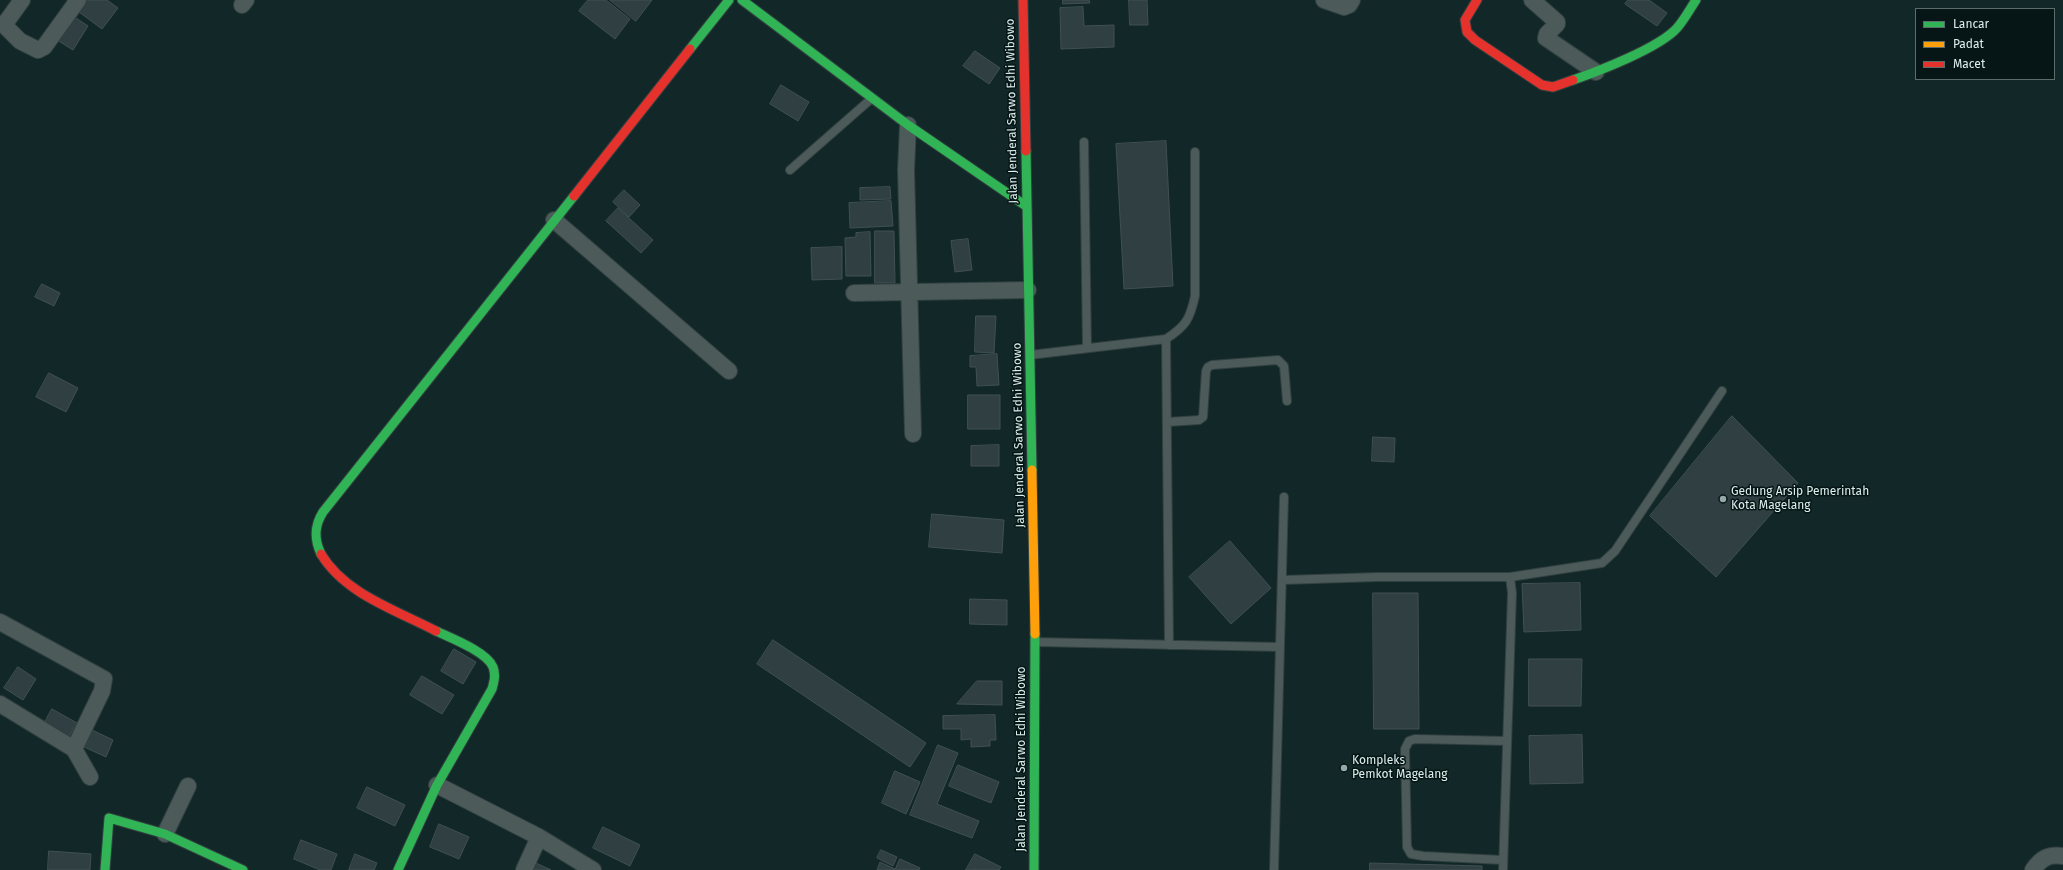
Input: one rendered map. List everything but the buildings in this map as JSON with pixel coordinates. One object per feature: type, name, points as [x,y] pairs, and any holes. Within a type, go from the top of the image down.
[{"type":"street","points":[[22,0],[2,29],[20,41],[38,50],[44,47],[78,0]]},
{"type":"street","points":[[398,870],[437,785],[492,689],[495,680],[495,668],[489,659],[481,654],[354,589],[337,576],[327,566],[321,552],[317,541],[317,523],[336,495],[729,0]]},
{"type":"street","points":[[742,0],[873,97],[908,125],[1026,206]]},
{"type":"street","name":"Jalan Jenderal Sarwo Edhi Wibowo","points":[[1022,0],[1035,642],[1034,870]]},
{"type":"street","points":[[1324,0],[1344,7],[1349,5],[1352,0]]},
{"type":"street","points":[[1477,0],[1465,20],[1467,32],[1475,40],[1542,85],[1553,87],[1596,72],[1661,41],[1677,28],[1696,0]]},
{"type":"street","points":[[1532,0],[1557,22],[1557,24],[1547,34],[1546,38],[1596,72]]},
{"type":"street","points":[[908,125],[906,170],[908,292],[913,434]]},
{"type":"street","points":[[554,220],[729,371]]},
{"type":"street","points":[[854,292],[1028,290]]},
{"type":"street","points":[[0,622],[104,679],[102,691],[74,749]]},
{"type":"street","points":[[0,704],[74,749],[90,777]]},
{"type":"street","points":[[437,785],[539,837],[593,870]]},
{"type":"street","points":[[165,834],[188,786]]},
{"type":"street","points":[[105,870],[109,818],[165,834],[243,870]]},
{"type":"street","points":[[524,870],[539,837]]},
{"type":"street","points":[[2033,870],[2043,858],[2053,855],[2063,856]]},
{"type":"lane","points":[[790,170],[873,97]]},
{"type":"lane","points":[[1084,142],[1088,348]]},
{"type":"lane","points":[[1030,355],[1166,339],[1182,329],[1192,309],[1195,296],[1195,152]]},
{"type":"lane","points":[[1166,339],[1169,646]]},
{"type":"lane","points":[[1167,422],[1199,420],[1203,417],[1206,371],[1208,367],[1212,365],[1271,360],[1282,362],[1284,366],[1287,401]]},
{"type":"lane","points":[[1283,580],[1378,577],[1510,577],[1602,563],[1615,551],[1646,502],[1722,392]]},
{"type":"lane","points":[[1274,870],[1283,580],[1284,497]]},
{"type":"lane","points":[[1503,870],[1502,860],[1512,593],[1510,577]]},
{"type":"lane","points":[[1035,642],[1169,646],[1280,647]]},
{"type":"lane","points":[[1502,860],[1423,856],[1411,854],[1407,847],[1405,749],[1409,741],[1415,740],[1507,741]]},
{"type":"traffic: fast","points":[[690,49],[729,0]]},
{"type":"traffic: fast","points":[[742,0],[908,125],[1026,206]]},
{"type":"traffic: fast","points":[[1573,80],[1628,58],[1668,36],[1685,18],[1696,0]]},
{"type":"traffic: fast","points":[[1026,151],[1032,470]]},
{"type":"traffic: fast","points":[[321,554],[317,543],[316,533],[318,522],[323,512],[574,196]]},
{"type":"traffic: fast","points":[[398,870],[437,785],[492,689],[494,681],[493,667],[484,656],[468,646],[436,631]]},
{"type":"traffic: fast","points":[[1034,870],[1035,634]]},
{"type":"traffic: fast","points":[[105,870],[109,818],[165,834],[243,870]]},
{"type":"traffic: slow","points":[[1032,470],[1035,634]]},
{"type":"traffic: jam","points":[[1023,0],[1026,151]]},
{"type":"traffic: jam","points":[[1477,0],[1465,20],[1467,32],[1475,40],[1542,85],[1553,87],[1573,80]]},
{"type":"traffic: jam","points":[[574,196],[690,49]]},
{"type":"traffic: jam","points":[[321,554],[331,568],[343,580],[357,590],[372,600],[436,631]]},
{"type":"place","name":"Gedung Arsip Pemerintah Kota Magelang","points":[[1723,499]]},
{"type":"place","name":"Kompleks Pemkot Magelang","points":[[1344,768]]}]
